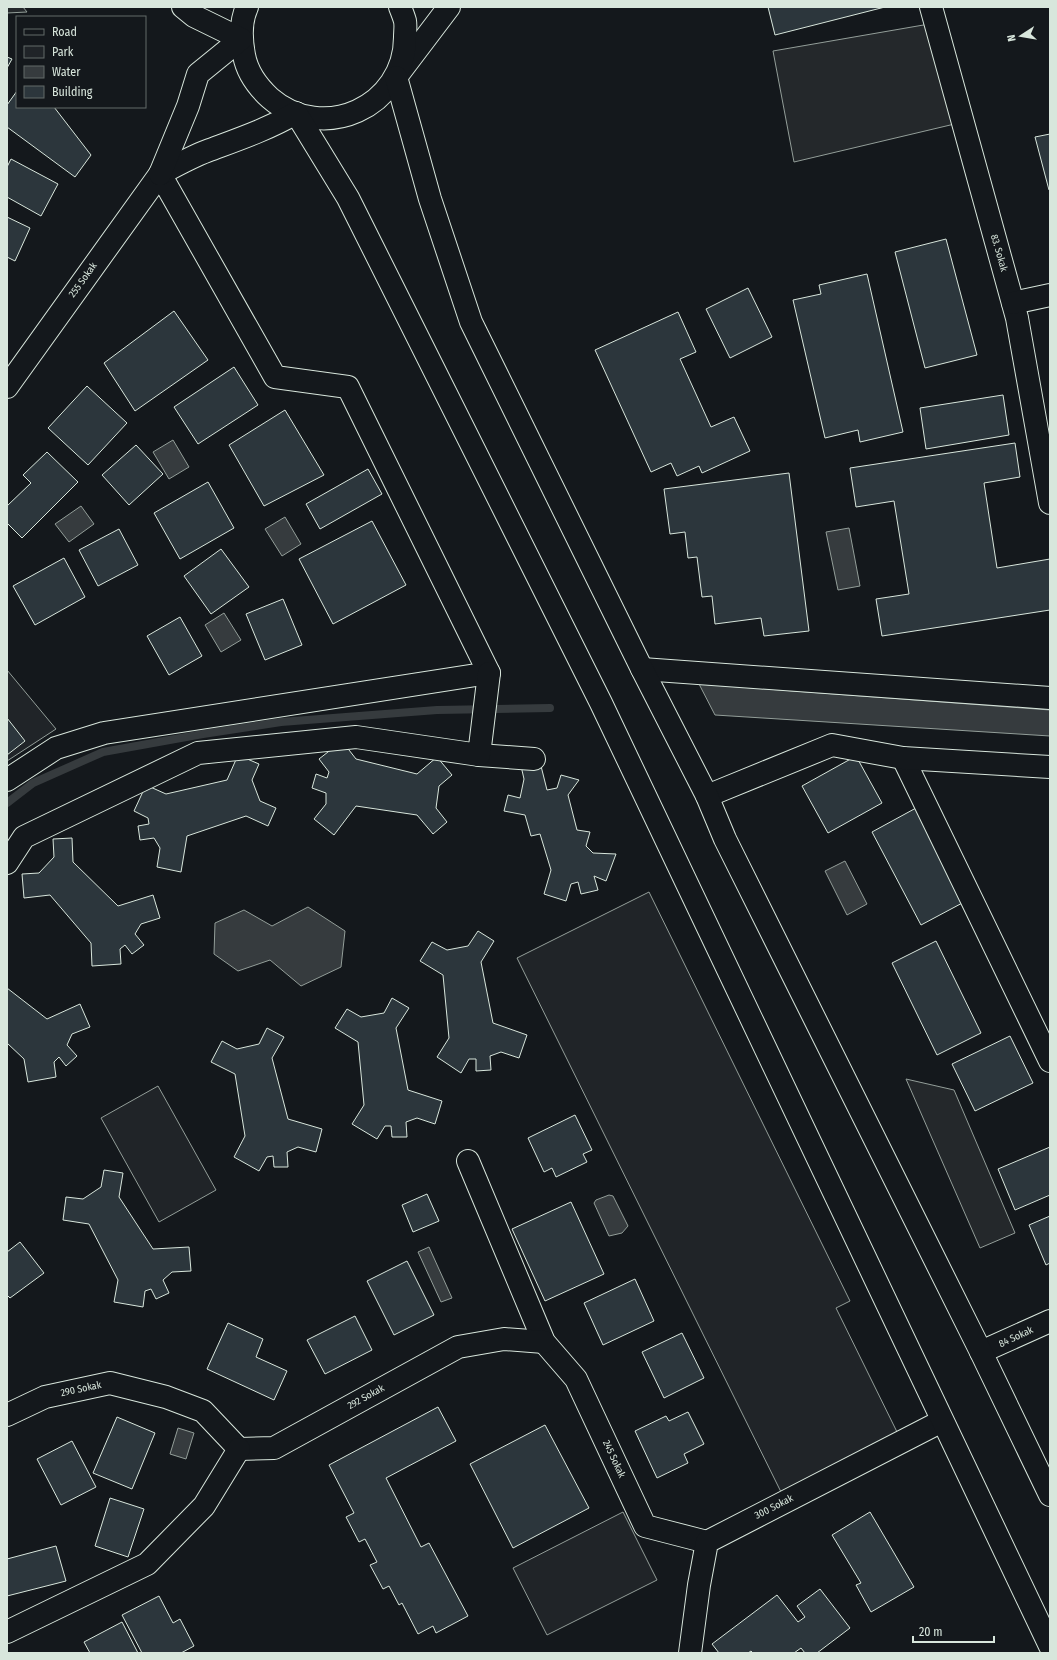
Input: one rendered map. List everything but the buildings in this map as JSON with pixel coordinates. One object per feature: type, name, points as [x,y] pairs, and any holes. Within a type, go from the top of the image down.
[{"type":"main road","points":[[183,7],[194,16],[241,39]]},
{"type":"main road","points":[[247,7],[244,12],[241,39],[246,65],[260,88],[280,106],[304,117],[331,119],[357,112],[379,98],[448,7]]},
{"type":"main road","points":[[400,7],[405,22],[405,50],[396,77],[430,199],[471,322],[642,669],[707,796],[729,846],[981,1352],[1050,1495]]},
{"type":"main road","name":"83. Sokak","points":[[931,7],[1017,318],[1050,503]]},
{"type":"main road","points":[[160,174],[188,106],[198,74],[241,39]]},
{"type":"main road","points":[[160,174],[205,151],[253,135],[274,126],[296,113]]},
{"type":"main road","points":[[296,113],[348,198],[597,696],[1050,1646]]},
{"type":"main road","points":[[160,174],[275,377],[348,387],[488,682],[479,755]]},
{"type":"main road","name":"255 Sokak","points":[[7,387],[160,174]]},
{"type":"main road","points":[[1013,303],[1050,295]]},
{"type":"main road","points":[[642,669],[1050,698]]},
{"type":"main road","points":[[7,780],[56,748],[104,733],[488,682]]},
{"type":"main road","points":[[7,863],[24,838],[198,753],[356,737],[479,755],[534,759]]},
{"type":"main road","points":[[707,796],[832,745],[903,758],[1050,767]]},
{"type":"main road","points":[[903,758],[1050,1061]]},
{"type":"main road","points":[[468,1161],[544,1342]]},
{"type":"main road","name":"84 Sokak","points":[[981,1352],[1050,1321]]},
{"type":"main road","name":"292 Sokak","points":[[239,1449],[274,1448],[458,1347],[504,1339],[544,1342]]},
{"type":"main road","name":"245 Sokak","points":[[544,1342],[576,1379],[645,1526],[707,1542]]},
{"type":"main road","name":"290 Sokak","points":[[7,1415],[46,1397],[110,1383],[166,1397],[203,1411],[239,1449]]},
{"type":"main road","name":"300 Sokak","points":[[707,1542],[942,1421]]},
{"type":"main road","points":[[7,1632],[147,1564],[204,1506],[239,1449]]},
{"type":"main road","points":[[690,1653],[699,1585],[707,1542]]},
{"type":"green space","points":[[7,670],[56,729],[7,761]]},
{"type":"green space","points":[[649,892],[850,1301],[836,1308],[899,1436],[782,1494],[517,958]]},
{"type":"green space","points":[[158,1086],[216,1190],[159,1222],[101,1118]]},
{"type":"green space","points":[[623,1512],[657,1580],[547,1635],[513,1568]]},
{"type":"shaded area","points":[[7,7],[23,7],[27,12],[7,13]]},
{"type":"shaded area","points":[[935,23],[963,122],[794,162],[773,51]]},
{"type":"shaded area","points":[[906,1079],[954,1090],[1015,1233],[980,1248]]},
{"type":"water","points":[[173,440],[189,467],[169,479],[153,452]]},
{"type":"water","points":[[81,506],[94,524],[69,542],[55,524]]},
{"type":"water","points":[[285,517],[301,544],[282,556],[265,529]]},
{"type":"water","points":[[849,528],[860,586],[838,590],[826,532]]},
{"type":"water","points":[[224,613],[241,640],[221,652],[205,625]]},
{"type":"water","points":[[699,684],[1050,710],[1050,736],[715,715]]},
{"type":"water","points":[[845,861],[867,904],[847,915],[825,871]]},
{"type":"water","points":[[308,907],[345,931],[341,967],[301,986],[270,960],[238,971],[214,954],[215,923],[244,910],[272,926]]},
{"type":"water","points":[[609,1195],[613,1196],[628,1226],[622,1233],[609,1236],[594,1203],[596,1200]]},
{"type":"water","points":[[429,1247],[452,1298],[441,1302],[418,1252]]},
{"type":"water","points":[[178,1428],[194,1433],[186,1459],[170,1454]]},
{"type":"waterway","points":[[7,803],[33,783],[103,752],[203,734],[281,722],[437,710],[550,708]]}]
